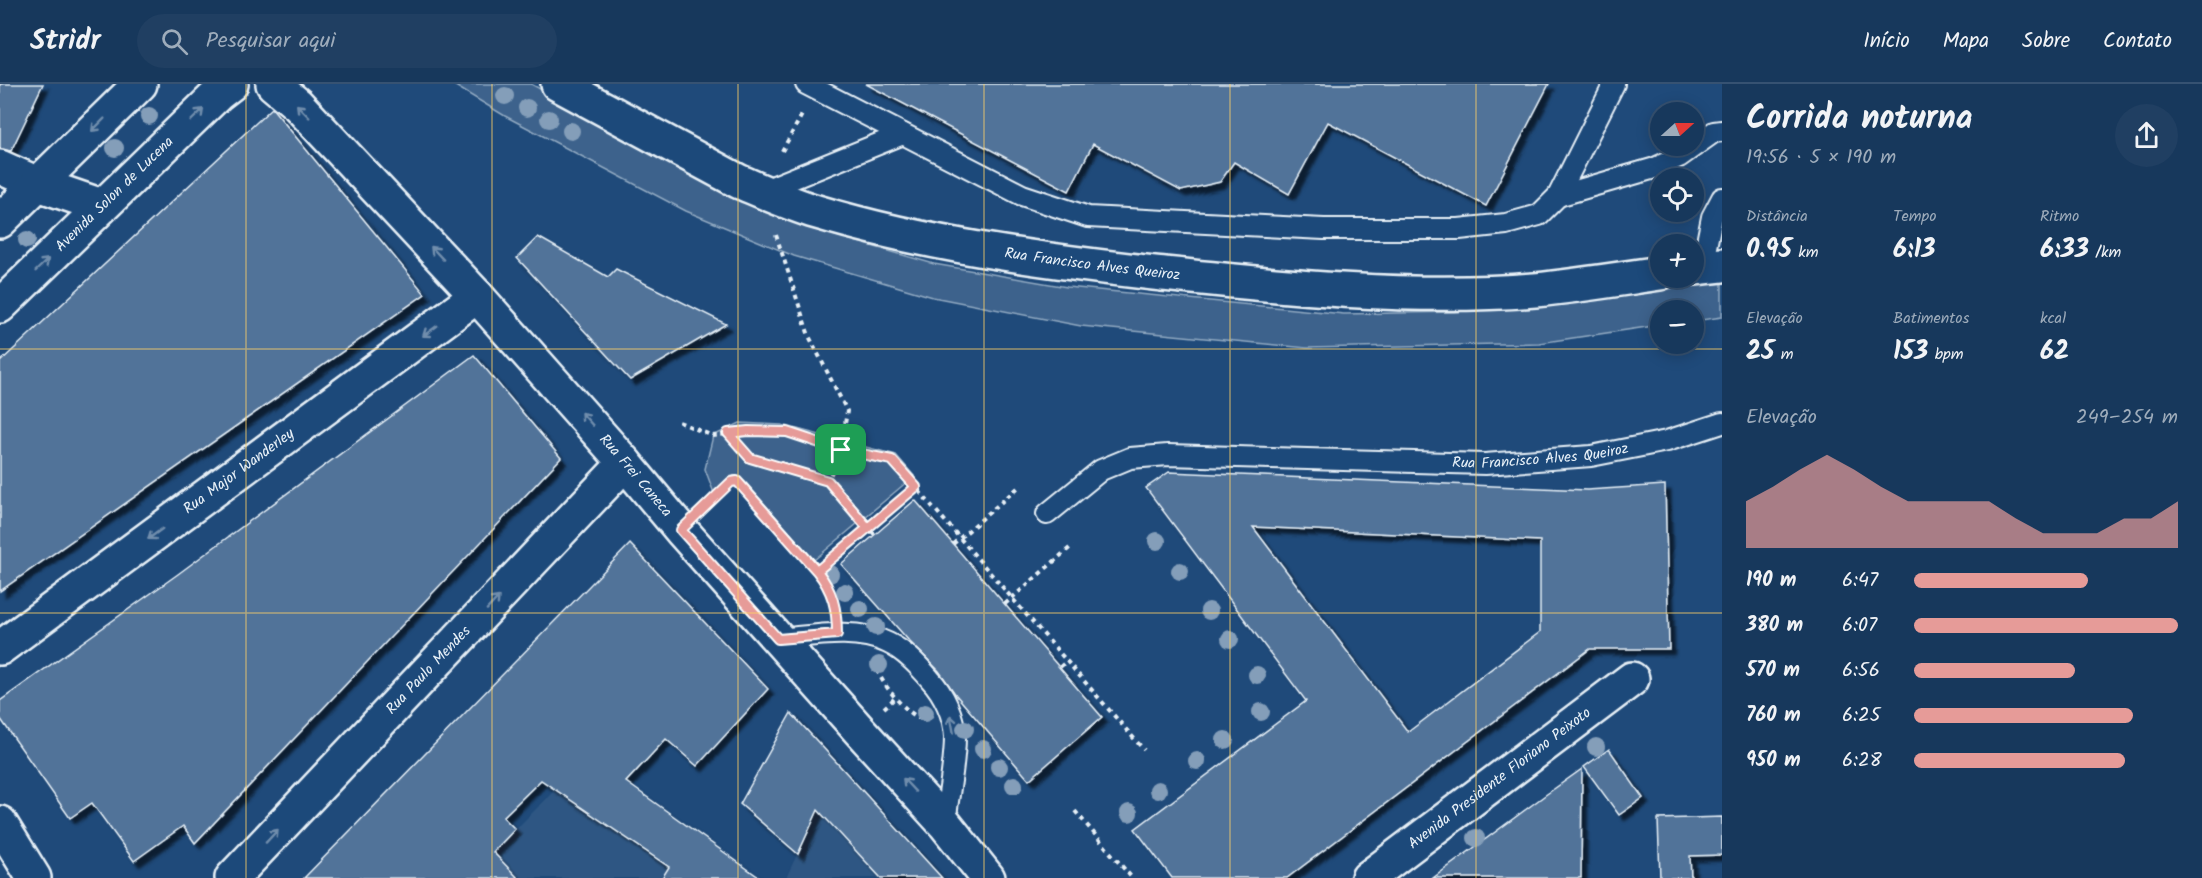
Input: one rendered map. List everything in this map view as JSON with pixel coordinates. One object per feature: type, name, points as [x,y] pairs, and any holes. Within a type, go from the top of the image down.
[{"type":"street","points":[[0,221],[140,84]]},
{"type":"street","name":"Avenida Solon de Lucena","points":[[0,306],[231,84]]},
{"type":"street","name":"Rua Frei Caneca","points":[[273,84],[298,105],[477,296],[625,463],[681,530],[945,824],[988,878]]},
{"type":"street","name":"Rua Francisco Alves Queiroz","points":[[558,84],[738,182],[816,211],[903,234],[996,253],[1298,288],[1437,293],[1534,290],[1650,274]]},
{"type":"street","points":[[0,166],[38,184],[102,206]]},
{"type":"street","name":"Rua Major Wanderley","points":[[0,648],[477,296]]},
{"type":"street","name":"Rua Paulo Mendes","points":[[232,878],[625,463]]},
{"type":"street","name":"Avenida Presidente Floriano Peixoto","points":[[1368,878],[1632,679]]},
{"type":"street","points":[[0,823],[33,878]]},
{"type":"lane","points":[[823,89],[903,134],[1022,195],[1088,217],[1324,229],[1459,229],[1506,224],[1539,214],[1558,196],[1614,84]]},
{"type":"lane","points":[[1558,196],[1655,168],[1679,157],[1714,132],[1722,131]]},
{"type":"lane","points":[[762,191],[903,134]]},
{"type":"lane","points":[[1706,267],[1712,217],[1722,198]]},
{"type":"lane","name":"Rua Francisco Alves Queiroz","points":[[1047,514],[1101,470],[1130,458],[1168,455],[1485,464],[1591,456],[1667,441],[1722,423]]},
{"type":"lane","points":[[778,639],[837,634],[887,642],[911,658],[935,684],[949,708],[955,736],[945,824]]},
{"type":"path","points":[[823,89],[762,191],[809,336],[847,411],[841,450],[828,481]]},
{"type":"path","points":[[679,422],[713,436],[748,431],[787,432],[841,450],[892,460],[1144,750]]},
{"type":"path","points":[[728,433],[750,458],[828,481],[875,535]]},
{"type":"path","points":[[681,530],[731,482],[737,481],[827,584],[837,613],[837,634]]},
{"type":"path","points":[[952,544],[1021,485]]},
{"type":"path","points":[[817,571],[916,487]]},
{"type":"path","points":[[1005,604],[1073,545]]},
{"type":"path","points":[[1060,667],[1067,661]]},
{"type":"path","points":[[1075,811],[1132,878]]},
{"type":"shaded area","points":[[452,84],[531,84],[729,192],[809,228],[934,264],[1067,287],[1344,314],[1455,312],[1676,288],[1704,288],[1704,285],[1722,283],[1722,317],[1704,320],[1704,300],[1650,300],[1650,326],[1539,343],[1307,348],[1081,326],[933,297],[794,256],[686,211],[505,116]]},
{"type":"shaded area","points":[[740,423],[782,425],[896,455],[914,476],[814,560],[745,482],[734,476],[714,493],[705,469],[713,436]]},
{"type":"shaded area","points":[[839,765],[924,858],[914,878],[786,878]]},
{"type":"shaded area","points":[[555,790],[669,867],[662,878],[510,878],[493,852]]},
{"type":"building","points":[[0,84],[43,84],[11,151],[0,149]]},
{"type":"building","points":[[866,84],[1549,84],[1486,206],[1328,122],[1289,194],[1234,162],[1220,182],[1181,191],[1093,144],[1069,191]]},
{"type":"building","points":[[272,108],[425,294],[0,591],[0,362]]},
{"type":"building","points":[[538,237],[608,277],[616,269],[726,324],[630,380],[517,258]]},
{"type":"building","points":[[474,355],[561,458],[195,843],[183,826],[134,861],[92,803],[70,818],[0,718],[0,701],[178,574]]},
{"type":"building","points":[[1169,472],[1587,490],[1665,485],[1669,649],[1590,649],[1287,878],[1172,878],[1135,829],[1306,701],[1146,488]],"holes":[[[1253,527],[1540,541],[1540,632],[1408,732]]]},
{"type":"building","points":[[915,500],[1102,717],[1029,780],[956,695],[939,671],[841,564]]},
{"type":"building","points":[[630,544],[768,689],[697,766],[666,739],[626,782],[760,878],[662,878],[669,867],[541,780],[503,817],[515,829],[493,852],[518,878],[304,878]]},
{"type":"building","points":[[791,713],[942,878],[881,878],[818,810],[798,854],[740,804]]},
{"type":"building","points":[[1609,749],[1643,798],[1619,815],[1584,767]]},
{"type":"building","points":[[1582,769],[1581,878],[1433,878],[1544,796]]},
{"type":"building","points":[[1722,817],[1722,855],[1690,856],[1691,878],[1660,878],[1658,819]]},
{"type":"route","points":[[841,450],[787,432],[728,433],[750,458],[828,481],[868,528],[817,571],[734,480],[681,530],[778,639],[837,634],[837,613],[833,596],[817,571],[916,487],[892,460],[841,450]]}]
